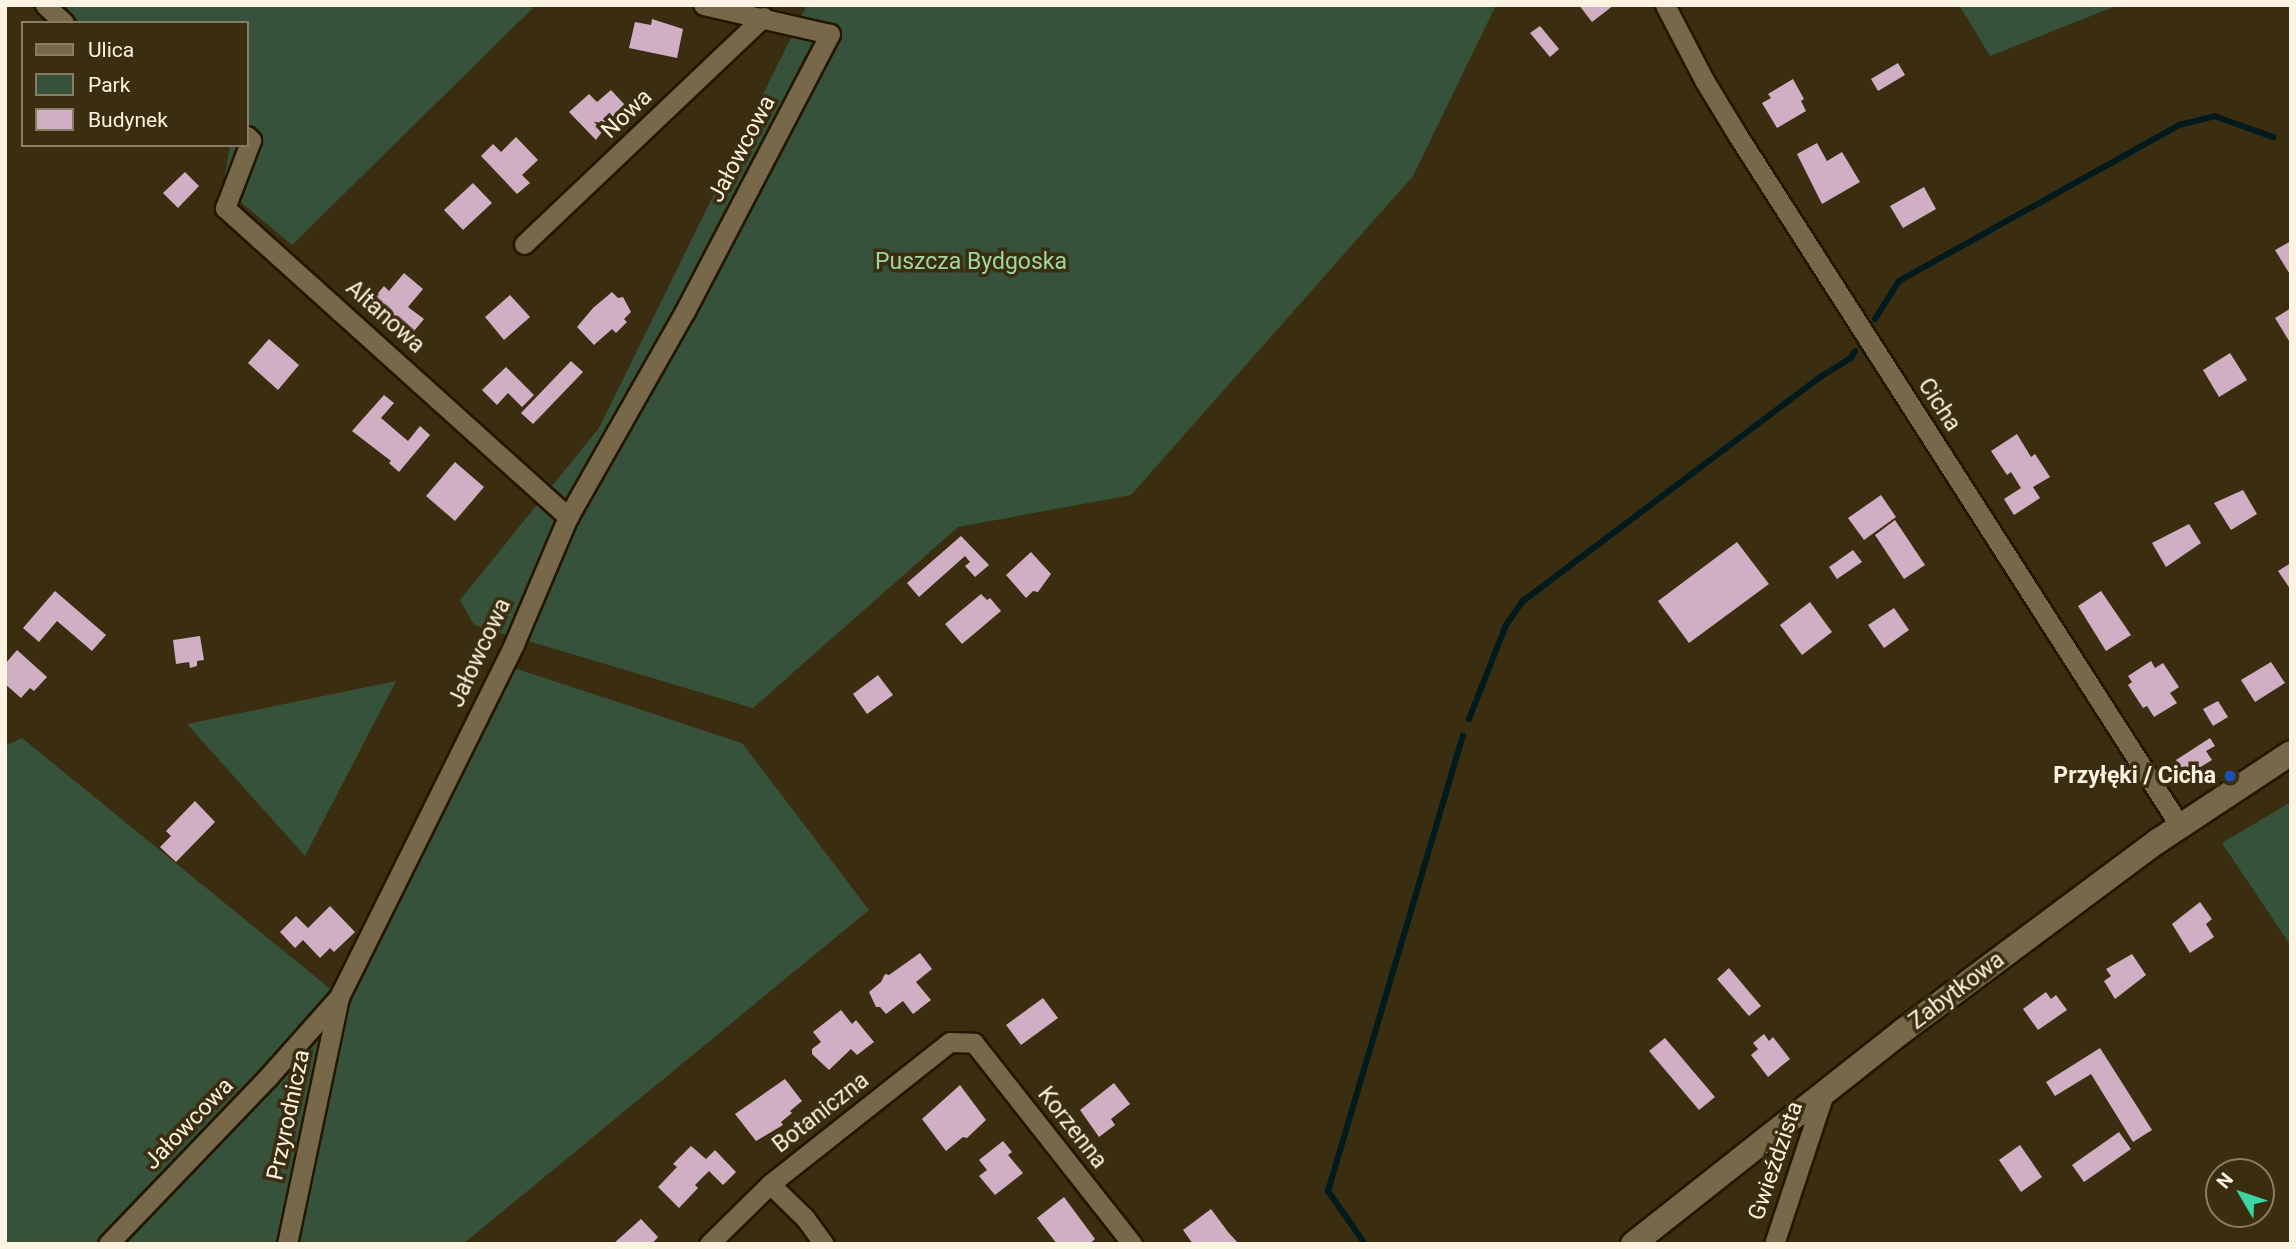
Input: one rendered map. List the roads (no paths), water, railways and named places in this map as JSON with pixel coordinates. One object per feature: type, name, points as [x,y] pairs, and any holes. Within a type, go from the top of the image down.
[{"type":"street","points":[[46,5],[62,21]]},
{"type":"street","points":[[703,5],[763,17]]},
{"type":"street","name":"Cicha","points":[[1665,5],[1704,80],[1738,136],[2180,826]]},
{"type":"street","name":"Jałowcowa","points":[[108,1244],[268,1077],[339,997],[514,644],[568,517],[684,313],[830,34],[763,17]]},
{"type":"street","name":"Nowa","points":[[524,244],[763,17]]},
{"type":"street","name":"Altanowa","points":[[248,137],[251,140],[225,208],[568,517]]},
{"type":"street","name":"Zabytkowa","points":[[1633,1244],[1904,1030],[2180,826],[2291,753]]},
{"type":"street","name":"Przyrodnicza","points":[[287,1244],[339,997]]},
{"type":"street","name":"Botaniczna","points":[[709,1244],[770,1184],[950,1042],[974,1043]]},
{"type":"street","name":"Korzenna","points":[[974,1043],[1132,1244]]},
{"type":"street","name":"Gwieździsta","points":[[1774,1244],[1824,1094]]},
{"type":"street","points":[[770,1184],[804,1218],[824,1244]]},
{"type":"waterway","points":[[1875,319],[1899,281],[2179,125],[2214,116],[2273,137]]},
{"type":"waterway","points":[[1469,719],[1506,625],[1523,601],[1822,376],[1851,358],[1855,351]]},
{"type":"waterway","points":[[1365,1244],[1328,1191],[1463,736]]},
{"type":"place","name":"Przyłęki / Cicha","points":[[2230,776]]},
{"type":"park label","name":"Puszcza Bydgoska","points":[[971,262]]}]
